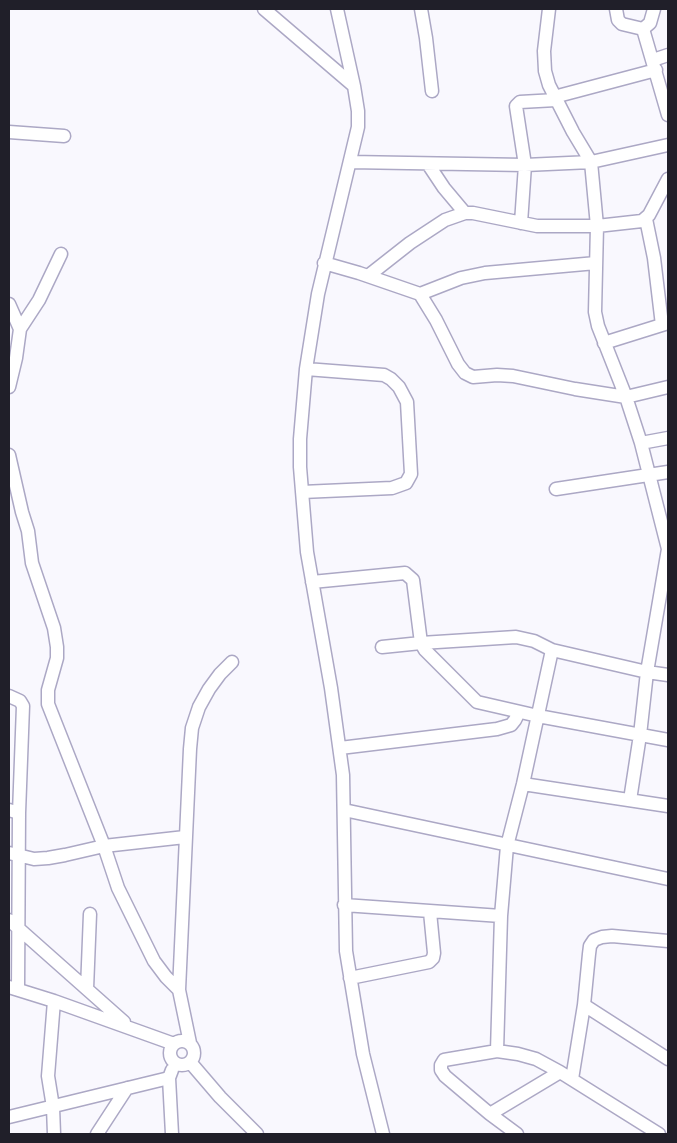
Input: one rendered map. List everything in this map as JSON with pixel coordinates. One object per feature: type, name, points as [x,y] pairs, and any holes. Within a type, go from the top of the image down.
[{"type":"street","points":[[264,9],[354,86]]},
{"type":"street","points":[[337,9],[354,86],[358,111],[358,127],[324,263],[306,369],[300,439],[302,492],[307,552],[343,775],[346,951],[363,1054],[383,1134]]},
{"type":"street","points":[[421,9],[432,91]]},
{"type":"street","points":[[549,9],[544,51],[545,71],[555,99],[591,162],[597,226],[595,312],[598,326],[626,396],[650,476],[664,513],[668,549],[647,672],[630,800]]},
{"type":"street","points":[[616,9],[618,20],[622,24],[643,28],[650,23],[654,9]]},
{"type":"street","points":[[643,28],[668,115]]},
{"type":"street","points":[[521,223],[525,165],[516,110],[517,104],[520,102],[555,99],[655,65],[668,55]]},
{"type":"street","points":[[9,132],[64,136]]},
{"type":"street","points":[[350,162],[525,165],[591,162],[668,145]]},
{"type":"street","points":[[428,164],[444,188],[465,213]]},
{"type":"street","points":[[604,343],[665,324],[646,219],[668,179]]},
{"type":"street","points":[[368,276],[410,243],[445,220],[465,213],[545,226],[597,226],[633,223],[646,219]]},
{"type":"street","points":[[9,387],[20,329],[39,300],[61,254]]},
{"type":"street","points":[[324,263],[420,294],[436,320],[458,364],[465,373],[478,377],[513,376],[576,389],[626,396],[668,387]]},
{"type":"street","points":[[420,294],[461,278],[485,273],[596,263]]},
{"type":"street","points":[[9,304],[20,329]]},
{"type":"street","points":[[302,492],[392,488],[406,483],[411,474],[407,402],[392,379],[384,375],[306,369]]},
{"type":"street","points":[[641,443],[668,438]]},
{"type":"street","points":[[9,455],[28,531],[32,563],[54,628],[57,647],[57,658],[48,690],[48,704],[104,846],[118,888],[154,961],[179,990]]},
{"type":"street","points":[[556,490],[668,472]]},
{"type":"street","points":[[312,582],[405,573],[414,580],[421,643],[432,659],[477,702],[538,716],[668,740]]},
{"type":"street","points":[[382,647],[516,637],[534,641],[552,650],[668,675]]},
{"type":"street","points":[[497,1050],[501,916],[507,846],[523,784],[552,650]]},
{"type":"street","points":[[174,1062],[182,1065],[190,1062],[193,1059],[194,1051],[190,1044],[179,990],[185,837],[192,728],[199,707],[209,689],[232,662]]},
{"type":"street","points":[[9,696],[20,701],[23,706],[14,812],[14,854],[19,929],[14,988],[54,1000],[174,1044]]},
{"type":"street","points":[[340,748],[497,730],[510,725],[519,712]]},
{"type":"street","points":[[523,784],[668,806]]},
{"type":"street","points":[[344,810],[668,879]]},
{"type":"street","points":[[14,854],[34,859],[48,858],[104,846],[185,837]]},
{"type":"street","points":[[344,905],[501,916]]},
{"type":"street","points":[[350,978],[429,962],[433,958],[434,953],[430,912]]},
{"type":"street","points":[[86,989],[90,914]]},
{"type":"street","points":[[9,920],[129,1027]]},
{"type":"street","points":[[572,1079],[584,1005],[590,946],[594,940],[612,936],[668,941]]},
{"type":"street","points":[[54,1000],[48,1076],[53,1107],[54,1134]]},
{"type":"street","points":[[584,1005],[666,1053]]},
{"type":"street","points":[[172,1134],[169,1078],[174,1062],[170,1051],[174,1044],[182,1041],[190,1044]]},
{"type":"street","points":[[517,1134],[445,1076],[441,1070],[444,1060],[497,1050],[536,1059],[572,1079],[659,1134]]},
{"type":"street","points":[[190,1062],[220,1097],[257,1134]]},
{"type":"street","points":[[490,1114],[560,1072]]},
{"type":"street","points":[[9,1117],[169,1078]]},
{"type":"street","points":[[96,1134],[127,1088]]}]
